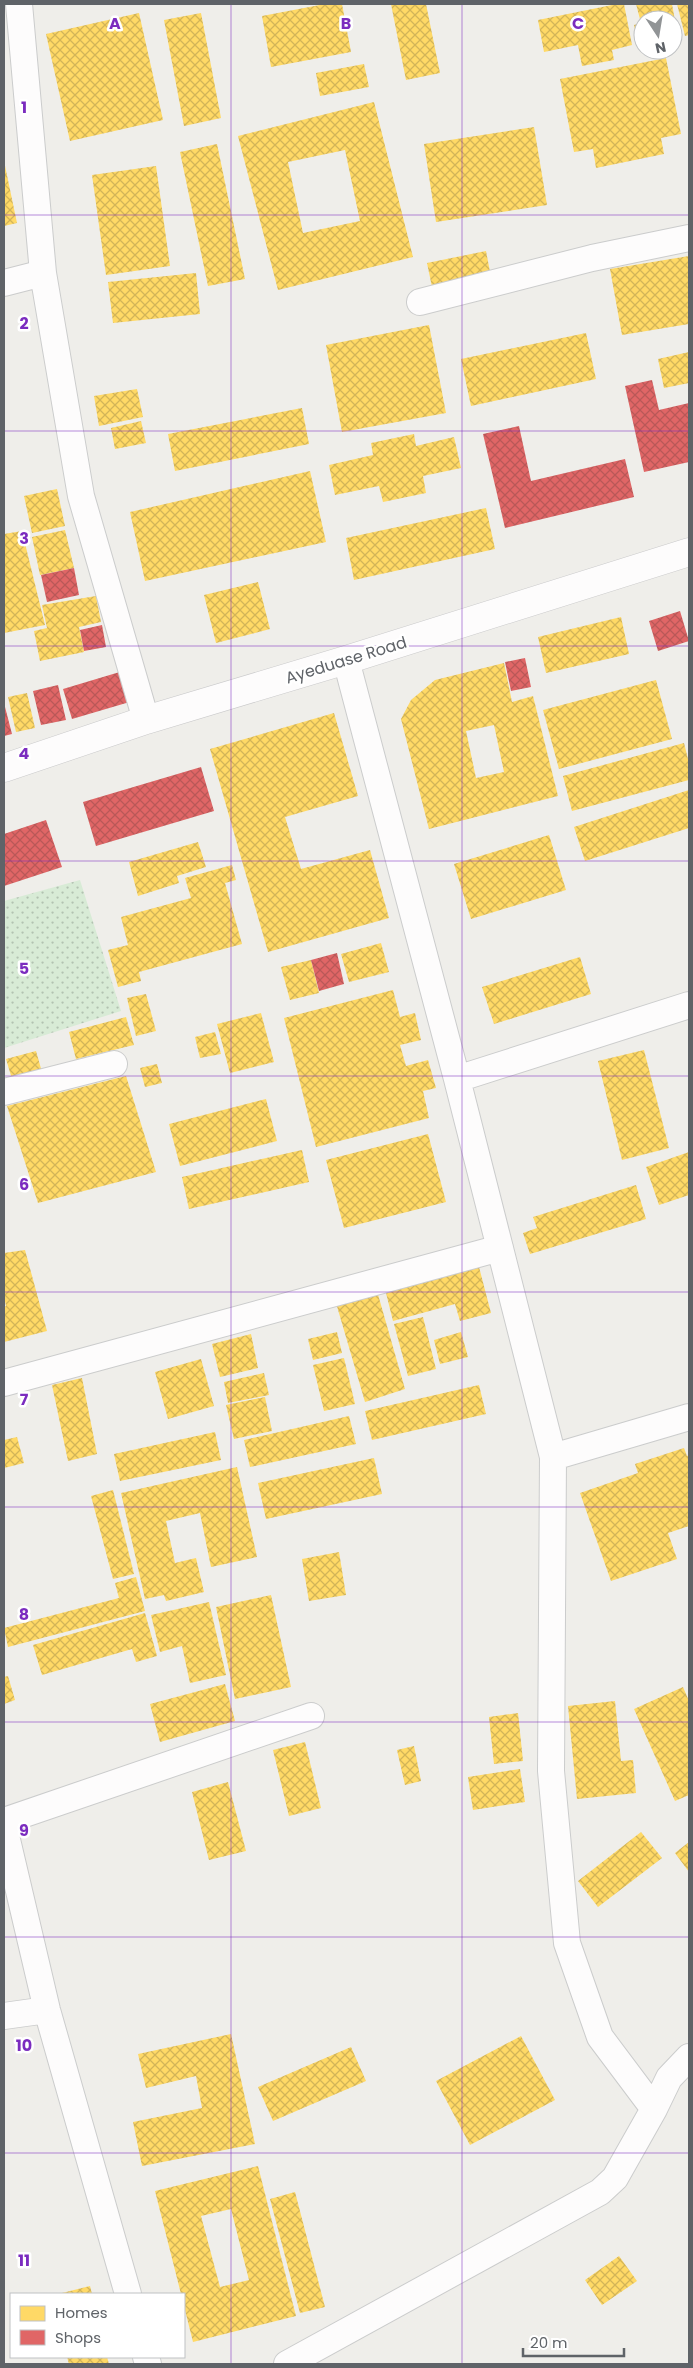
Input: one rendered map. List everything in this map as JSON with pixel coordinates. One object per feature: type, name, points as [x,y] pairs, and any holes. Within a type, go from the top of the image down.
[{"type":"street","points":[[20,4],[44,273],[80,496],[146,720]]},
{"type":"street","points":[[420,302],[592,258],[689,238]]},
{"type":"street","points":[[4,283],[44,273]]},
{"type":"street","name":"Ayeduase Road","points":[[4,768],[146,720],[346,660],[689,552]]},
{"type":"street","points":[[346,660],[457,1079],[553,1457],[551,1771],[567,1943],[600,2037],[654,2109]]},
{"type":"street","points":[[457,1079],[689,1005]]},
{"type":"street","points":[[4,1092],[114,1064]]},
{"type":"street","points":[[4,1383],[500,1248]]},
{"type":"street","points":[[553,1457],[689,1417]]},
{"type":"street","points":[[4,1821],[311,1716]]},
{"type":"street","points":[[4,1826],[47,2010],[128,2293]]},
{"type":"street","points":[[4,2016],[47,2010]]},
{"type":"street","points":[[287,2364],[600,2192],[615,2178],[654,2109],[669,2078],[689,2057]]},
{"type":"green space","points":[[80,880],[121,1011],[4,1048],[4,901]]},
{"type":"building: Homes","points":[[325,4],[342,4],[351,52],[271,67],[262,16]]},
{"type":"building: Homes","points":[[391,4],[426,4],[440,73],[406,80]]},
{"type":"building: Homes","points":[[624,4],[632,45],[612,50],[614,60],[582,66],[578,45],[544,52],[538,20]]},
{"type":"building: Homes","points":[[636,4],[672,4],[673,10],[638,10]]},
{"type":"building: Homes","points":[[677,4],[689,4],[689,35],[685,36],[683,28],[683,10],[678,10]]},
{"type":"building: Homes","points":[[139,13],[163,120],[70,141],[46,34]]},
{"type":"building: Homes","points":[[201,13],[221,118],[184,126],[164,20]]},
{"type":"building: Homes","points":[[656,60],[666,60],[681,134],[661,138],[664,154],[596,168],[593,149],[574,152],[560,79]]},
{"type":"building: Homes","points":[[364,64],[369,87],[320,96],[316,73]]},
{"type":"building: Homes","points":[[374,102],[413,257],[278,290],[238,136]],"holes":[[[345,150],[360,221],[303,233],[288,162]]]},
{"type":"building: Homes","points":[[534,127],[547,205],[436,222],[424,144]]},
{"type":"building: Homes","points":[[217,144],[245,279],[208,286],[180,152]]},
{"type":"building: Homes","points":[[4,161],[17,223],[4,226]]},
{"type":"building: Homes","points":[[156,166],[170,266],[106,275],[92,175]]},
{"type":"building: Homes","points":[[486,251],[491,277],[432,287],[427,263]]},
{"type":"building: Homes","points":[[689,256],[689,324],[622,335],[610,269]]},
{"type":"building: Homes","points":[[196,273],[200,314],[113,323],[108,282]]},
{"type":"building: Homes","points":[[429,325],[446,413],[342,432],[326,345]]},
{"type":"building: Homes","points":[[586,333],[596,379],[471,406],[461,359]]},
{"type":"building: Homes","points":[[689,352],[689,383],[664,388],[658,359]]},
{"type":"building: Homes","points":[[137,389],[143,417],[99,426],[94,396]]},
{"type":"building: Homes","points":[[302,408],[309,444],[175,471],[168,434]]},
{"type":"building: Homes","points":[[141,421],[146,443],[115,449],[111,428]]},
{"type":"building: Homes","points":[[414,434],[416,446],[454,437],[461,468],[423,476],[426,493],[383,502],[379,486],[335,495],[329,465],[373,455],[371,443]]},
{"type":"building: Homes","points":[[310,471],[326,542],[145,581],[130,512]]},
{"type":"building: Homes","points":[[57,489],[65,526],[32,533],[24,496]]},
{"type":"building: Homes","points":[[486,508],[495,549],[354,580],[346,538]]},
{"type":"building: Homes","points":[[65,530],[74,568],[40,575],[32,537]]},
{"type":"building: Homes","points":[[22,531],[45,625],[4,633],[4,534]]},
{"type":"building: Homes","points":[[258,582],[270,629],[216,643],[204,595]]},
{"type":"building: Homes","points":[[96,596],[101,622],[79,627],[84,652],[40,661],[34,631],[47,628],[42,605]]},
{"type":"building: Homes","points":[[621,617],[629,654],[546,673],[538,637]]},
{"type":"building: Homes","points":[[504,663],[512,702],[533,696],[558,796],[429,829],[401,719],[411,700],[435,680]],"holes":[[[494,725],[504,772],[476,778],[466,731]]]},
{"type":"building: Homes","points":[[656,680],[672,739],[559,769],[543,710]]},
{"type":"building: Homes","points":[[27,693],[35,728],[16,732],[8,697]]},
{"type":"building: Homes","points":[[334,713],[358,796],[285,817],[301,869],[370,850],[389,918],[268,952],[210,749]]},
{"type":"building: Homes","points":[[684,743],[689,763],[689,780],[572,811],[563,776]]},
{"type":"building: Homes","points":[[689,790],[689,828],[585,861],[574,827]]},
{"type":"building: Homes","points":[[549,835],[566,890],[471,919],[454,864]]},
{"type":"building: Homes","points":[[198,842],[206,867],[177,876],[179,883],[138,896],[129,862]]},
{"type":"building: Homes","points":[[232,865],[236,880],[225,883],[242,944],[139,972],[141,981],[118,987],[108,950],[128,945],[121,917],[191,898],[185,878]]},
{"type":"building: Homes","points":[[381,943],[389,972],[349,982],[341,954]]},
{"type":"building: Homes","points":[[580,957],[591,994],[494,1024],[482,987]]},
{"type":"building: Homes","points":[[311,960],[319,993],[290,1000],[281,967]]},
{"type":"building: Homes","points":[[393,990],[400,1017],[415,1013],[421,1040],[400,1045],[406,1066],[428,1060],[436,1088],[423,1091],[429,1118],[316,1147],[284,1018]]},
{"type":"building: Homes","points":[[146,994],[156,1031],[136,1036],[127,998]]},
{"type":"building: Homes","points":[[261,1013],[274,1062],[230,1073],[217,1024]]},
{"type":"building: Homes","points":[[126,1017],[134,1045],[76,1059],[69,1032]]},
{"type":"building: Homes","points":[[215,1032],[221,1054],[200,1058],[195,1037]]},
{"type":"building: Homes","points":[[644,1050],[669,1148],[622,1160],[598,1061]]},
{"type":"building: Homes","points":[[36,1051],[42,1072],[12,1079],[6,1059]]},
{"type":"building: Homes","points":[[157,1064],[162,1083],[145,1087],[140,1068]]},
{"type":"building: Homes","points":[[126,1076],[156,1172],[38,1203],[7,1106]]},
{"type":"building: Homes","points":[[266,1099],[277,1141],[180,1166],[169,1124]]},
{"type":"building: Homes","points":[[428,1134],[446,1202],[344,1228],[326,1160]]},
{"type":"building: Homes","points":[[302,1150],[309,1182],[189,1209],[182,1177]]},
{"type":"building: Homes","points":[[689,1152],[689,1195],[659,1205],[646,1167]]},
{"type":"building: Homes","points":[[636,1185],[646,1219],[530,1254],[523,1233],[537,1228],[533,1217]]},
{"type":"building: Homes","points":[[25,1250],[47,1331],[4,1342],[4,1307],[6,1306],[4,1297],[4,1253]]},
{"type":"building: Homes","points":[[479,1267],[491,1313],[460,1321],[455,1304],[393,1321],[386,1293]]},
{"type":"building: Homes","points":[[377,1291],[405,1389],[365,1402],[336,1303]]},
{"type":"building: Homes","points":[[423,1317],[436,1369],[408,1376],[394,1324]]},
{"type":"building: Homes","points":[[337,1332],[342,1353],[313,1360],[308,1339]]},
{"type":"building: Homes","points":[[461,1332],[468,1357],[440,1364],[434,1340]]},
{"type":"building: Homes","points":[[251,1334],[258,1368],[220,1377],[212,1344]]},
{"type":"building: Homes","points":[[344,1358],[355,1404],[324,1411],[313,1365]]},
{"type":"building: Homes","points":[[201,1359],[214,1406],[168,1419],[155,1372]]},
{"type":"building: Homes","points":[[264,1373],[269,1395],[228,1403],[224,1382]]},
{"type":"building: Homes","points":[[82,1378],[97,1454],[68,1461],[52,1385]]},
{"type":"building: Homes","points":[[479,1385],[486,1414],[372,1440],[365,1411]]},
{"type":"building: Homes","points":[[265,1397],[272,1431],[234,1439],[226,1405]]},
{"type":"building: Homes","points":[[349,1416],[356,1444],[250,1467],[244,1440]]},
{"type":"building: Homes","points":[[215,1432],[221,1460],[120,1481],[114,1454]]},
{"type":"building: Homes","points":[[17,1437],[24,1463],[4,1468],[4,1440]]},
{"type":"building: Homes","points":[[684,1448],[687,1456],[689,1455],[689,1526],[668,1533],[677,1559],[611,1581],[580,1493],[638,1473],[635,1464]]},
{"type":"building: Homes","points":[[374,1458],[382,1494],[266,1519],[258,1483]]},
{"type":"building: Homes","points":[[237,1467],[257,1557],[211,1567],[200,1513],[166,1521],[175,1563],[196,1558],[204,1592],[166,1601],[164,1595],[145,1599],[121,1493]]},
{"type":"building: Homes","points":[[113,1490],[134,1574],[113,1579],[91,1496]]},
{"type":"building: Homes","points":[[339,1552],[346,1595],[309,1601],[302,1559]]},
{"type":"building: Homes","points":[[136,1577],[145,1611],[8,1647],[4,1628],[119,1598],[115,1583]]},
{"type":"building: Homes","points":[[271,1595],[291,1687],[235,1699],[216,1607]]},
{"type":"building: Homes","points":[[209,1602],[226,1675],[190,1683],[182,1646],[160,1652],[151,1615]]},
{"type":"building: Homes","points":[[145,1613],[157,1656],[136,1662],[132,1649],[42,1675],[33,1645]]},
{"type":"building: Homes","points":[[8,1676],[15,1700],[4,1704],[4,1677]]},
{"type":"building: Homes","points":[[225,1684],[235,1721],[160,1742],[150,1704]]},
{"type":"building: Homes","points":[[683,1687],[689,1701],[689,1795],[675,1801],[634,1709]]},
{"type":"building: Homes","points":[[615,1701],[621,1761],[633,1760],[636,1793],[577,1799],[568,1706]]},
{"type":"building: Homes","points":[[518,1713],[523,1761],[494,1764],[489,1717]]},
{"type":"building: Homes","points":[[305,1742],[321,1808],[289,1816],[273,1750]]},
{"type":"building: Homes","points":[[414,1746],[421,1781],[405,1785],[397,1750]]},
{"type":"building: Homes","points":[[520,1769],[525,1802],[473,1810],[468,1777]]},
{"type":"building: Homes","points":[[228,1782],[246,1851],[209,1860],[192,1792]]},
{"type":"building: Homes","points":[[641,1832],[662,1858],[598,1907],[578,1881]]},
{"type":"building: Homes","points":[[689,1842],[689,1872],[675,1853]]},
{"type":"building: Homes","points":[[231,2034],[255,2144],[142,2166],[133,2122],[202,2108],[196,2076],[146,2088],[138,2054]]},
{"type":"building: Homes","points":[[521,2036],[555,2100],[470,2145],[436,2081]]},
{"type":"building: Homes","points":[[351,2047],[366,2081],[273,2121],[258,2087]]},
{"type":"building: Homes","points":[[258,2166],[296,2316],[193,2342],[185,2310],[185,2293],[181,2293],[155,2191]],"holes":[[[231,2209],[249,2280],[220,2287],[201,2216]]]},
{"type":"building: Homes","points":[[295,2192],[325,2307],[300,2313],[270,2199]]},
{"type":"building: Homes","points":[[619,2256],[637,2281],[602,2305],[585,2280]]},
{"type":"building: Homes","points":[[90,2286],[92,2293],[62,2293]]},
{"type":"building: Homes","points":[[67,2358],[107,2358],[109,2364],[69,2364]]},
{"type":"building: Shops","points":[[652,380],[659,410],[689,403],[689,462],[644,472],[625,386]]},
{"type":"building: Shops","points":[[519,426],[531,481],[625,459],[634,497],[505,528],[483,434]]},
{"type":"building: Shops","points":[[74,568],[79,595],[47,602],[41,575]]},
{"type":"building: Shops","points":[[680,611],[689,641],[658,651],[649,621]]},
{"type":"building: Shops","points":[[102,625],[106,647],[84,651],[80,630]]},
{"type":"building: Shops","points":[[525,658],[531,687],[511,691],[505,662]]},
{"type":"building: Shops","points":[[123,671],[133,701],[72,719],[63,689]]},
{"type":"building: Shops","points":[[58,685],[66,720],[41,725],[33,691]]},
{"type":"building: Shops","points":[[4,703],[12,734],[4,736]]},
{"type":"building: Shops","points":[[201,767],[214,811],[96,846],[83,802]]},
{"type":"building: Shops","points":[[46,820],[62,867],[4,886],[4,834]]},
{"type":"building: Shops","points":[[337,953],[344,984],[319,991],[311,960]]}]
